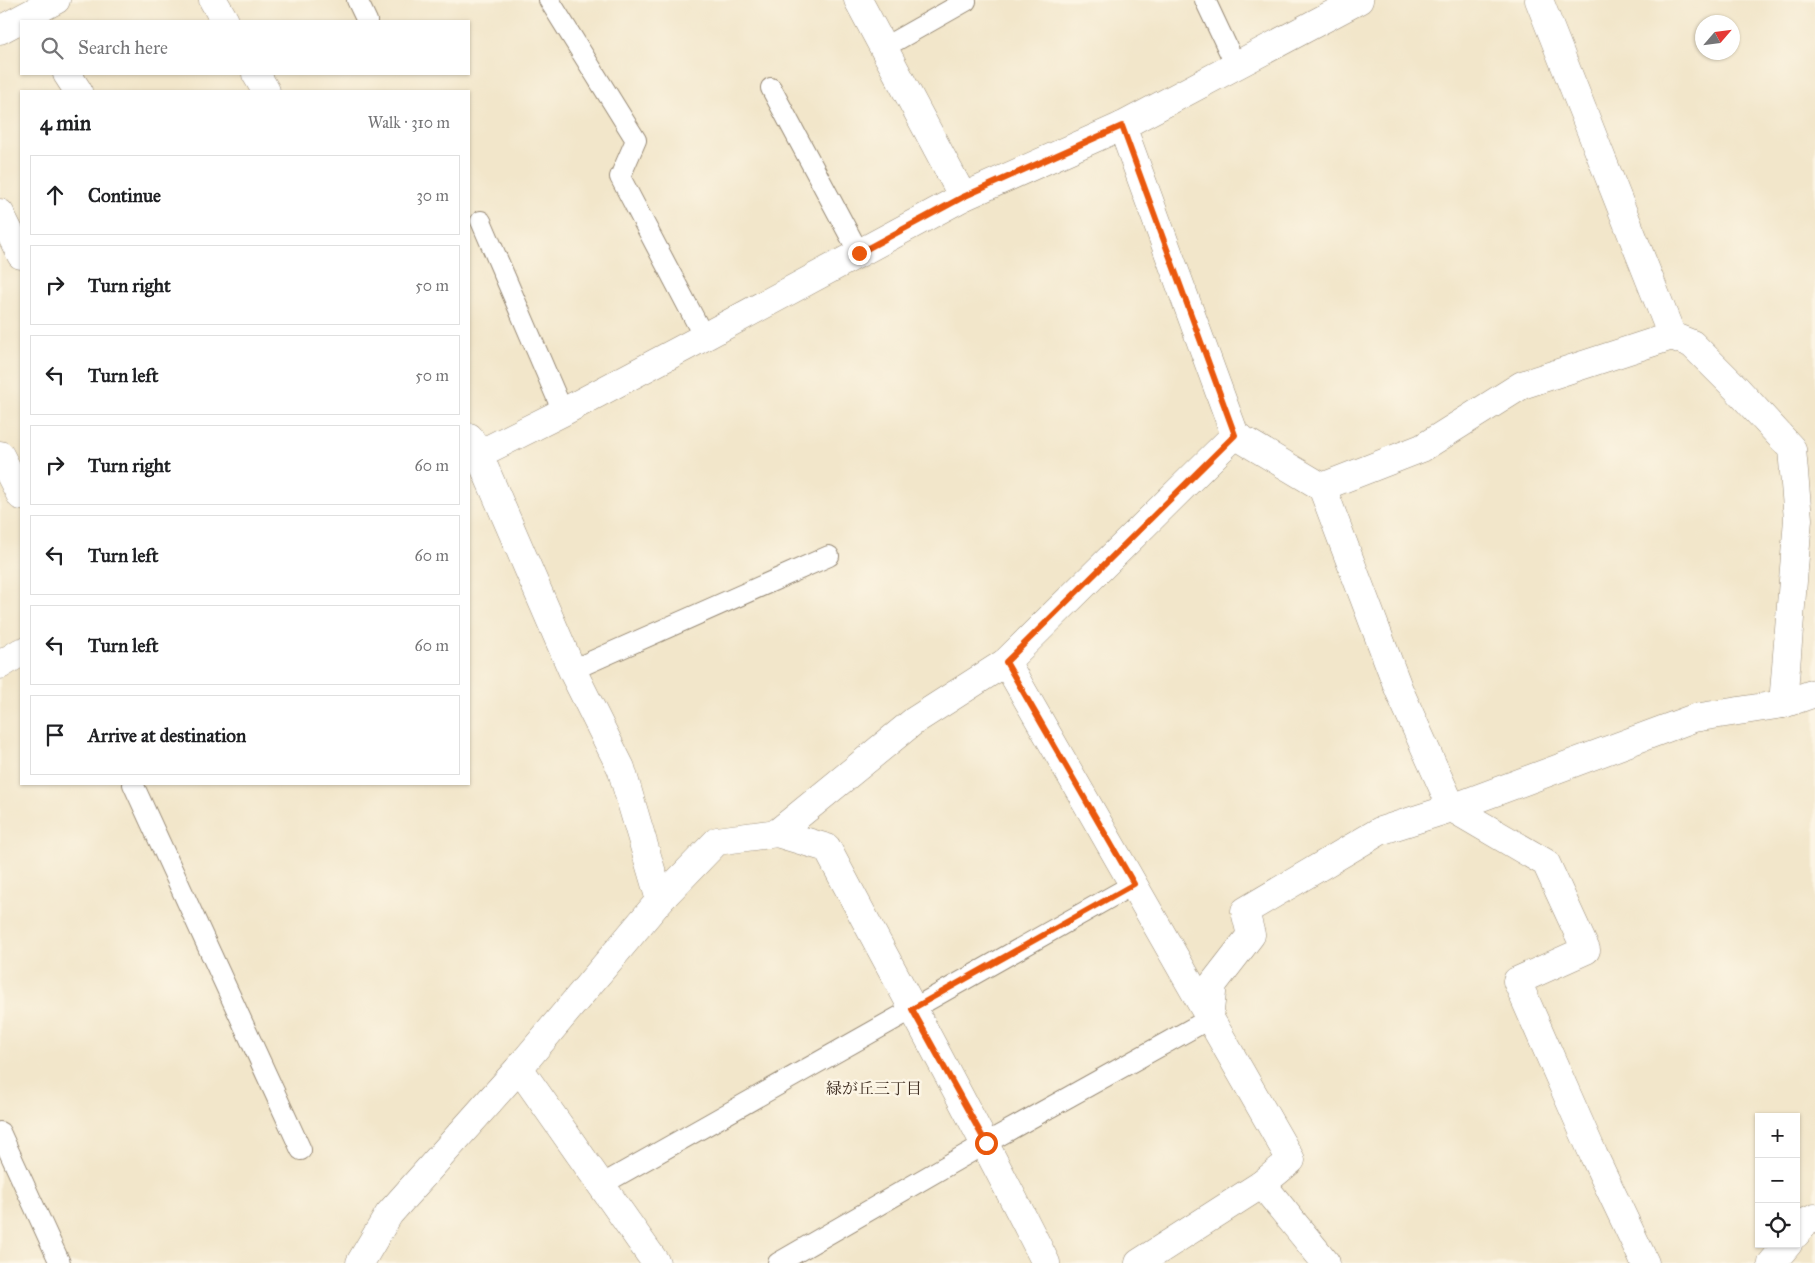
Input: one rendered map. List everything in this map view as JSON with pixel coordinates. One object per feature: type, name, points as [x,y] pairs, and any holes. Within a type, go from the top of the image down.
[{"type":"street","points":[[0,30],[23,13],[56,0]]},
{"type":"street","points":[[213,0],[224,20]]},
{"type":"street","points":[[858,0],[963,197]]},
{"type":"street","points":[[660,900],[620,768],[572,670],[472,450],[563,412],[963,197],[1122,126],[1359,0]]},
{"type":"street","points":[[1539,0],[1672,336]]},
{"type":"street","points":[[68,75],[77,90]]},
{"type":"street","points":[[257,75],[265,90]]},
{"type":"street","points":[[1122,126],[1235,435],[1322,486],[1398,690],[1452,808],[1546,863],[1586,950],[1517,981],[1594,1156],[1645,1263]]},
{"type":"street","points":[[0,213],[20,253]]},
{"type":"street","points":[[1322,486],[1422,448],[1522,385],[1672,336],[1692,344],[1736,388],[1792,449],[1798,519],[1782,704]]},
{"type":"street","points":[[777,833],[914,721],[1006,662],[1235,435]]},
{"type":"street","points":[[0,456],[20,494]]},
{"type":"street","points":[[0,666],[20,653]]},
{"type":"street","points":[[1006,662],[1291,1160],[1262,1184],[1139,1263]]},
{"type":"street","points":[[1209,1019],[1213,984],[1251,935],[1245,911],[1380,831],[1452,808],[1694,718],[1782,704],[1815,693]]},
{"type":"street","points":[[360,1263],[389,1214],[519,1068],[660,900],[716,841],[777,833],[827,848],[912,1009],[986,1143],[1046,1263]]},
{"type":"street","points":[[519,1068],[656,1263]]},
{"type":"street","points":[[1262,1184],[1326,1263]]},
{"type":"street","points":[[1800,1229],[1806,1222],[1815,1218]]},
{"type":"street","points":[[1772,1263],[1785,1248]]},
{"type":"lane","points":[[357,0],[367,20]]},
{"type":"lane","points":[[549,0],[636,140],[620,177],[704,337]]},
{"type":"lane","points":[[1205,0],[1236,66]]},
{"type":"lane","points":[[883,48],[966,1]]},
{"type":"lane","points":[[771,88],[859,253]]},
{"type":"lane","points":[[481,221],[563,412]]},
{"type":"lane","points":[[572,670],[829,556]]},
{"type":"lane","points":[[133,785],[301,1150]]},
{"type":"lane","points":[[601,1185],[1134,884]]},
{"type":"lane","points":[[778,1263],[986,1143],[1209,1019]]},
{"type":"lane","points":[[0,1132],[60,1263]]},
{"type":"district","name":"緑が丘三丁目","points":[[874,1088]]},
{"type":"route","points":[[859,253],[963,197],[1122,126],[1235,435],[1006,662],[1134,884],[912,1009],[986,1143]]}]
